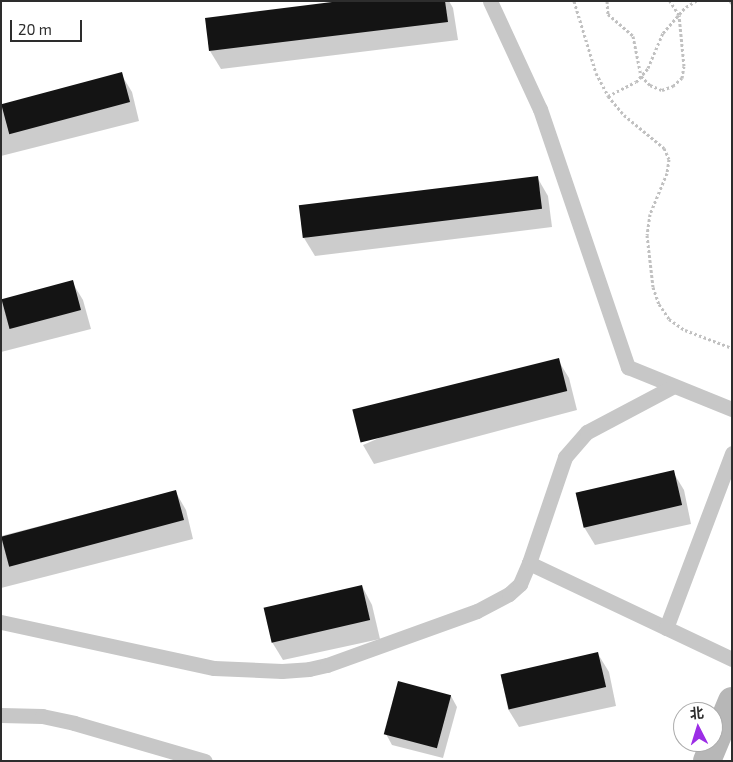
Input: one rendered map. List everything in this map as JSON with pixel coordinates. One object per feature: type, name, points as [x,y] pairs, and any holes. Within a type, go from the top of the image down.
[{"type":"main road","points":[[707,761],[732,701]]},
{"type":"lane","points":[[490,1],[540,109],[628,367],[732,409]]},
{"type":"lane","points":[[1,622],[214,668],[248,672],[309,669],[327,665],[477,611],[509,594],[520,584],[529,563],[565,457],[587,432],[674,386]]},
{"type":"lane","points":[[666,628],[732,453]]},
{"type":"lane","points":[[529,563],[732,659]]},
{"type":"lane","points":[[1,715],[42,716],[74,723],[205,761]]},
{"type":"path","points":[[574,1],[596,73],[608,96],[624,115],[664,148],[669,159],[667,173],[650,214],[647,235],[652,287],[659,304],[669,318],[685,330],[732,348]]},
{"type":"path","points":[[607,1],[608,14],[633,36],[641,76],[650,86],[662,90],[673,86],[682,78],[684,66],[679,15],[670,1]]},
{"type":"path","points":[[608,96],[636,82],[648,68],[663,33],[686,7],[696,1]]},
{"type":"building","points":[[340,1],[445,1],[448,22],[209,51],[205,18]]},
{"type":"building","points":[[122,72],[130,102],[9,134],[1,104]]},
{"type":"building","points":[[538,176],[542,209],[303,238],[299,205]]},
{"type":"building","points":[[73,280],[81,310],[10,329],[2,299]]},
{"type":"building","points":[[559,358],[567,391],[361,443],[352,410]]},
{"type":"building","points":[[674,470],[682,505],[584,528],[576,493]]},
{"type":"building","points":[[176,490],[184,520],[9,567],[1,537]]},
{"type":"building","points":[[362,585],[370,620],[272,643],[264,608]]},
{"type":"building","points":[[598,652],[606,687],[509,710],[501,674]]},
{"type":"building","points":[[398,681],[451,695],[437,748],[384,734]]}]
